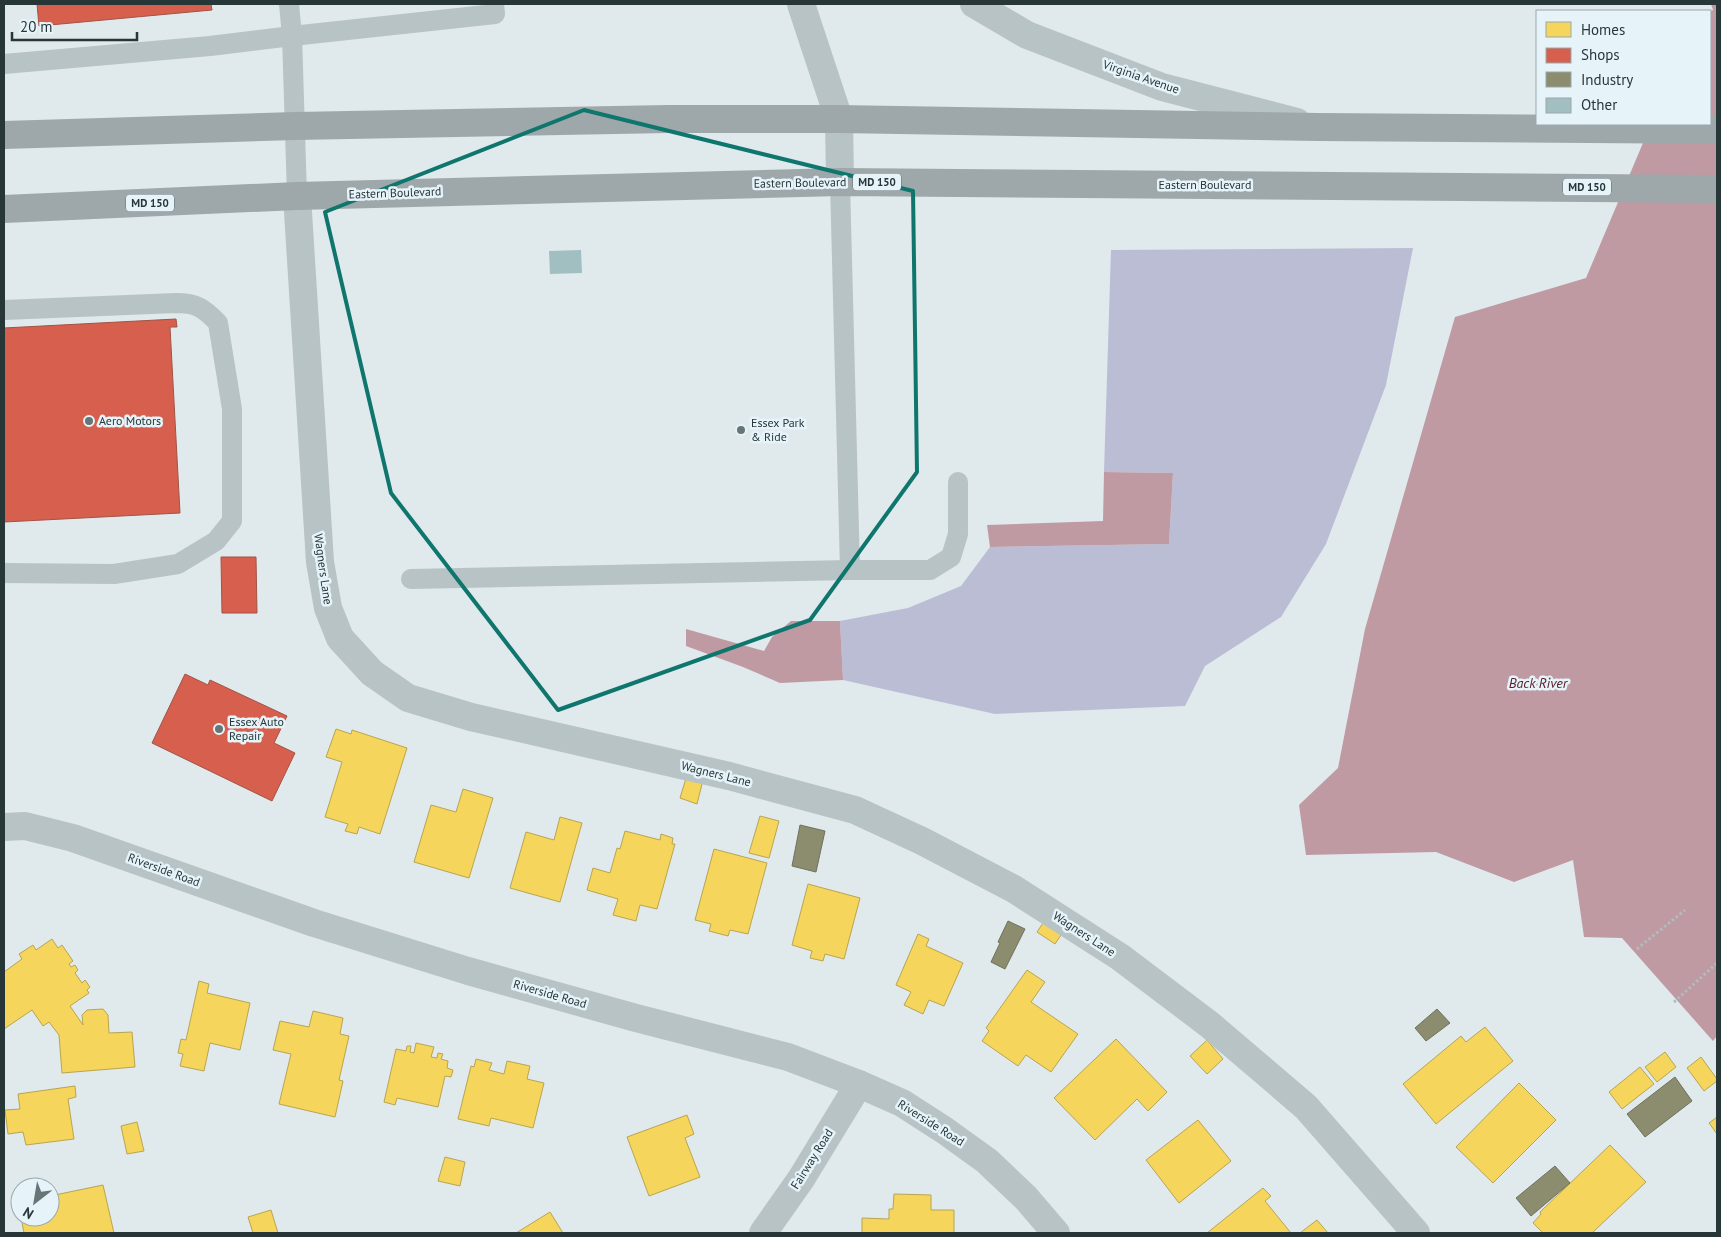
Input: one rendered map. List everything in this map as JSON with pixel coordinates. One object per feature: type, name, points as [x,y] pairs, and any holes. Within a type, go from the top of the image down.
[{"type":"main road","points":[[4,135],[295,126],[668,119],[839,119],[1318,127],[1717,130]]},
{"type":"main road","name":"Eastern Boulevard","points":[[4,209],[297,196],[840,182],[1717,189]]},
{"type":"street","points":[[801,4],[839,119],[840,182]]},
{"type":"street","name":"Virginia Avenue","points":[[974,4],[1027,35],[1162,87],[1318,127]]},
{"type":"street","name":"Wagners Lane","points":[[297,196],[320,562],[328,608],[340,638],[372,673],[408,698],[471,717],[728,776],[855,810],[922,840],[1014,889],[1120,957],[1210,1025],[1306,1107],[1416,1233]]},
{"type":"street","name":"Riverside Road","points":[[4,827],[25,826],[73,838],[314,923],[368,940],[598,1008],[788,1057],[859,1084],[902,1103],[987,1160],[1026,1198],[1056,1233]]},
{"type":"street","name":"Fairway Road","points":[[763,1233],[801,1179],[859,1084]]},
{"type":"lane","points":[[289,4],[292,36],[297,196]]},
{"type":"lane","points":[[4,64],[210,46],[495,14],[494,4]]},
{"type":"lane","points":[[840,182],[850,570]]},
{"type":"lane","points":[[4,310],[188,303],[208,313],[218,323],[232,409],[232,522],[216,541],[178,564],[114,574],[4,573]]},
{"type":"lane","points":[[411,579],[930,570],[951,556],[958,534],[958,482]]},
{"type":"path","points":[[1637,949],[1685,910]]},
{"type":"path","points":[[1674,1002],[1717,963]]},
{"type":"highlighted area","points":[[584,110],[913,191],[917,472],[810,620],[558,710],[391,493],[325,212]]},
{"type":"shaded area","points":[[1413,248],[1386,385],[1326,544],[1281,617],[1205,666],[1185,706],[995,714],[843,680],[840,621],[908,608],[961,586],[990,547],[1169,544],[1173,473],[1104,472],[1111,250]]},
{"type":"water","name":"Back River","points":[[1711,4],[1717,4],[1717,1036],[1713,1041],[1622,938],[1584,937],[1573,860],[1514,882],[1436,852],[1306,855],[1299,805],[1338,768],[1365,629],[1455,317],[1586,278],[1651,125],[1711,125],[1711,11],[1713,10]]},
{"type":"water","points":[[1104,472],[1173,473],[1169,544],[990,547],[987,525],[1103,521]]},
{"type":"water","points":[[791,621],[840,621],[843,680],[780,683],[686,646],[686,629],[764,651],[772,637]]},
{"type":"building: Homes","points":[[336,729],[351,734],[352,730],[407,748],[380,834],[359,827],[357,834],[345,831],[348,824],[325,817],[342,762],[326,757]]},
{"type":"building: Homes","points":[[687,775],[703,780],[697,804],[680,798]]},
{"type":"building: Homes","points":[[463,789],[493,798],[469,878],[414,862],[431,805],[456,812]]},
{"type":"building: Homes","points":[[760,816],[779,821],[769,858],[749,853]]},
{"type":"building: Homes","points":[[560,817],[582,823],[560,902],[510,888],[526,832],[554,840]]},
{"type":"building: Homes","points":[[625,831],[660,840],[661,834],[673,838],[672,844],[675,844],[657,909],[640,905],[636,921],[613,915],[618,899],[587,890],[593,868],[610,873],[617,848],[620,849]]},
{"type":"building: Homes","points":[[714,849],[767,863],[748,934],[730,930],[728,936],[709,931],[711,924],[695,920]]},
{"type":"building: Homes","points":[[808,884],[860,898],[844,959],[825,954],[823,961],[810,958],[812,951],[792,945]]},
{"type":"building: Homes","points":[[1047,917],[1065,929],[1055,944],[1037,932]]},
{"type":"building: Homes","points":[[918,934],[929,939],[926,946],[963,963],[944,1006],[929,1000],[923,1014],[904,1005],[911,992],[896,985]]},
{"type":"building: Homes","points":[[52,939],[58,948],[62,945],[73,961],[69,964],[71,967],[75,965],[78,970],[75,973],[82,983],[85,980],[90,987],[87,990],[89,993],[70,1006],[83,1025],[82,1015],[87,1010],[103,1009],[108,1015],[109,1033],[132,1032],[135,1067],[62,1073],[59,1035],[49,1022],[43,1026],[32,1010],[4,1029],[4,972],[22,959],[19,954],[33,945],[36,950]]},
{"type":"building: Homes","points":[[1027,970],[1045,982],[1031,1002],[1078,1034],[1051,1072],[1026,1055],[1018,1066],[982,1041],[989,1031],[986,1028]]},
{"type":"building: Homes","points":[[199,981],[209,984],[207,993],[250,1003],[240,1050],[210,1043],[204,1071],[180,1066],[183,1054],[178,1053],[181,1039],[186,1040]]},
{"type":"building: Homes","points":[[313,1011],[343,1018],[340,1034],[349,1036],[339,1080],[343,1081],[335,1117],[279,1104],[291,1054],[273,1050],[280,1021],[309,1027]]},
{"type":"building: Homes","points":[[1485,1027],[1513,1061],[1436,1124],[1403,1084],[1461,1036],[1466,1042]]},
{"type":"building: Homes","points":[[1116,1039],[1167,1092],[1148,1111],[1137,1099],[1095,1140],[1054,1098]]},
{"type":"building: Homes","points":[[1207,1040],[1223,1059],[1207,1074],[1190,1056]]},
{"type":"building: Homes","points":[[416,1043],[434,1047],[431,1057],[437,1058],[438,1053],[443,1054],[441,1059],[448,1061],[447,1068],[453,1070],[451,1077],[445,1076],[438,1107],[397,1098],[395,1105],[384,1102],[396,1049],[406,1051],[407,1046],[411,1046],[410,1052],[414,1053]]},
{"type":"building: Homes","points":[[1665,1052],[1676,1067],[1657,1082],[1645,1067]]},
{"type":"building: Homes","points":[[1701,1057],[1717,1079],[1704,1091],[1687,1068]]},
{"type":"building: Homes","points":[[476,1059],[492,1063],[489,1070],[504,1074],[507,1061],[530,1066],[527,1079],[544,1083],[533,1128],[491,1118],[489,1126],[458,1119],[471,1066],[474,1067]]},
{"type":"building: Homes","points":[[1640,1067],[1654,1084],[1622,1109],[1609,1092]]},
{"type":"building: Homes","points":[[1519,1083],[1556,1120],[1493,1183],[1456,1147]]},
{"type":"building: Homes","points":[[75,1086],[76,1097],[68,1099],[74,1139],[26,1145],[23,1132],[8,1134],[5,1110],[20,1109],[18,1094]]},
{"type":"building: Homes","points":[[687,1115],[694,1134],[685,1138],[700,1177],[649,1196],[627,1137]]},
{"type":"building: Homes","points":[[1717,1117],[1717,1134],[1709,1123]]},
{"type":"building: Homes","points":[[1198,1120],[1231,1161],[1179,1203],[1146,1160]]},
{"type":"building: Homes","points":[[137,1122],[144,1151],[127,1154],[121,1126]]},
{"type":"building: Homes","points":[[1610,1145],[1646,1182],[1592,1233],[1543,1233],[1533,1223],[1541,1214],[1540,1212]]},
{"type":"building: Homes","points":[[445,1157],[465,1162],[460,1186],[438,1181]]},
{"type":"building: Homes","points":[[103,1185],[114,1233],[24,1233],[23,1227],[60,1227],[60,1194]]},
{"type":"building: Homes","points":[[1263,1188],[1271,1196],[1265,1201],[1291,1233],[1207,1233]]},
{"type":"building: Homes","points":[[894,1194],[931,1195],[931,1210],[954,1210],[954,1233],[862,1233],[862,1218],[889,1219],[889,1209],[893,1209]]},
{"type":"building: Homes","points":[[271,1210],[278,1233],[253,1233],[248,1217]]},
{"type":"building: Homes","points":[[550,1212],[563,1233],[516,1233]]},
{"type":"building: Homes","points":[[1317,1220],[1328,1233],[1300,1233]]},
{"type":"building: Shops","points":[[37,4],[211,4],[212,10],[39,26]]},
{"type":"building: Shops","name":"Aero Motors","points":[[176,319],[177,327],[170,327],[180,513],[4,522],[4,328]]},
{"type":"building: Shops","points":[[221,557],[256,557],[257,613],[222,613]]},
{"type":"building: Shops","name":"Essex Auto Repair","points":[[185,674],[208,685],[210,680],[287,716],[274,743],[295,753],[272,801],[152,743]]},
{"type":"building: Industry","points":[[800,825],[825,831],[816,872],[792,866]]},
{"type":"building: Industry","points":[[1008,921],[1025,929],[1005,969],[991,962]]},
{"type":"building: Industry","points":[[1437,1009],[1450,1023],[1426,1041],[1415,1028]]},
{"type":"building: Industry","points":[[1675,1077],[1692,1101],[1645,1137],[1627,1114]]},
{"type":"building: Industry","points":[[1555,1166],[1570,1183],[1531,1216],[1516,1198]]},
{"type":"building: Other","points":[[581,250],[582,273],[550,274],[549,251]]},
{"type":"place","name":"Aero Motors","points":[[89,421]]},
{"type":"place","name":"Essex Park & Ride","points":[[741,430]]},
{"type":"place","name":"Essex Auto Repair","points":[[219,729]]}]
